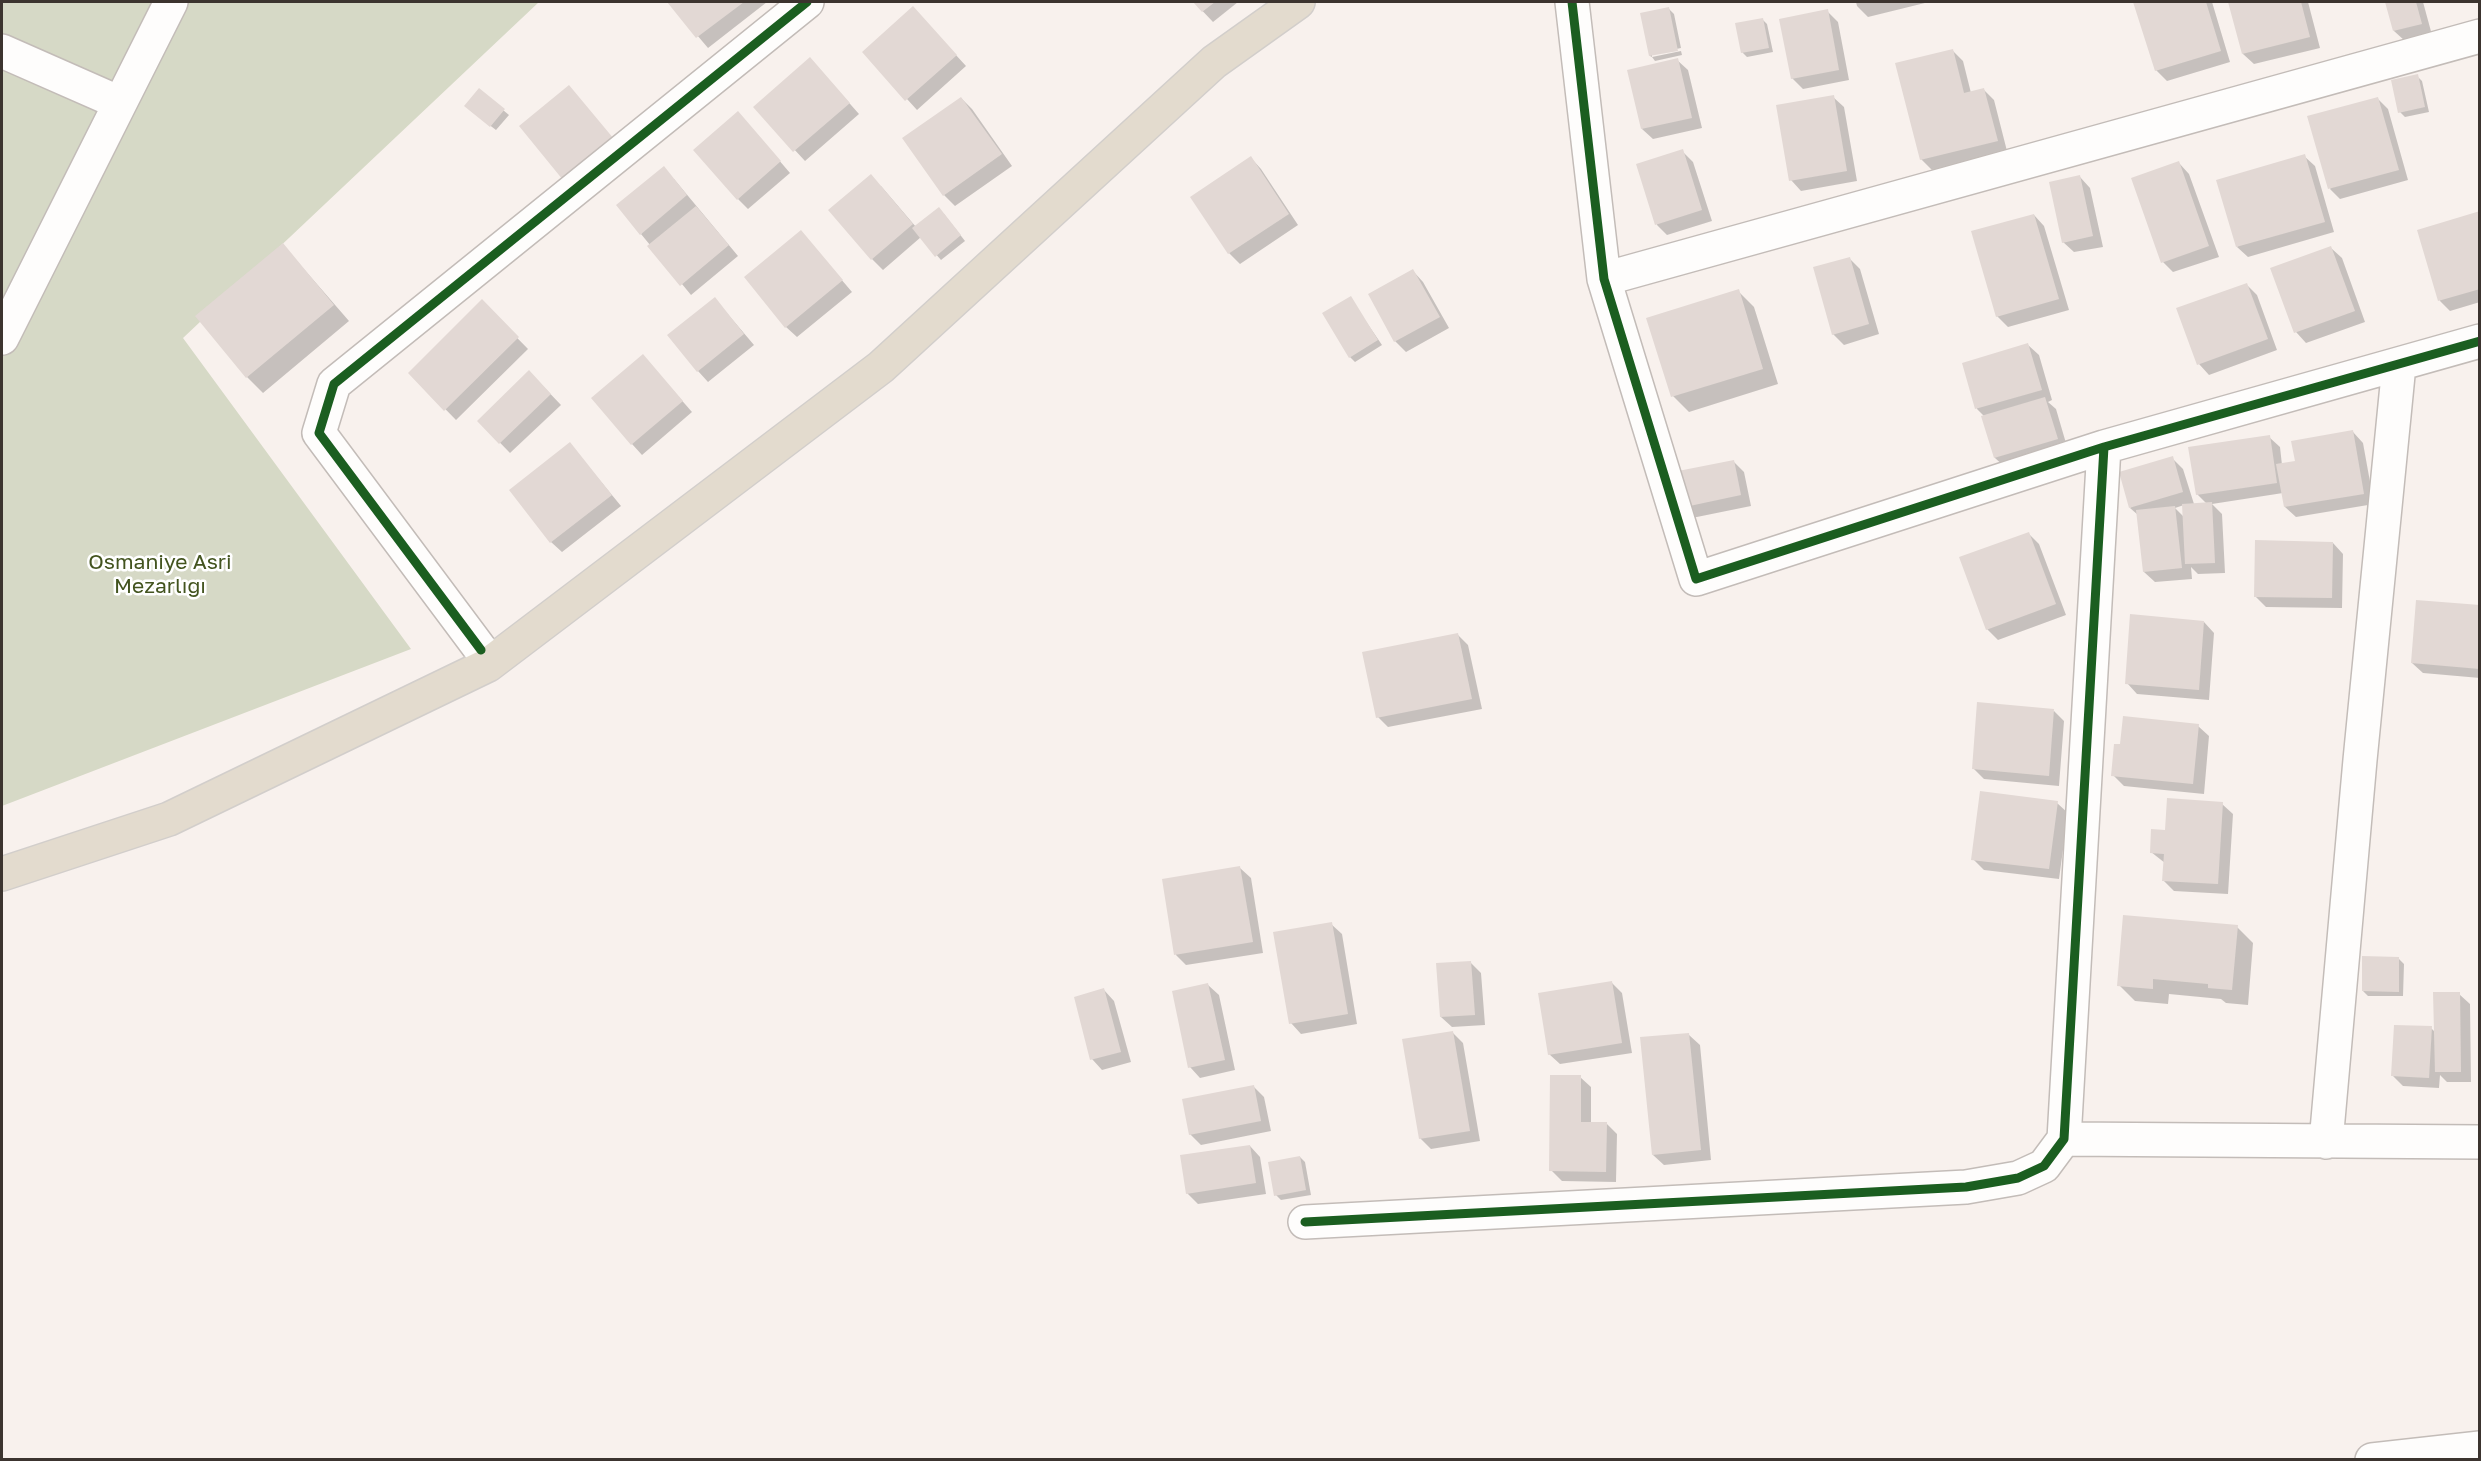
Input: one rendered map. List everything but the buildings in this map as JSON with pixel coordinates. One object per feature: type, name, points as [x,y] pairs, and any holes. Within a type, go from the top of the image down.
[{"type":"highway","points":[[2,858],[135,814],[372,712],[481,650],[872,358],[1206,55],[1280,2]]},
{"type":"highway","points":[[2,874],[169,819],[488,665],[881,367],[1214,62],[1299,2]]},
{"type":"street","points":[[2,338],[171,2]]},
{"type":"street","points":[[481,650],[318,433],[334,384],[807,2]]},
{"type":"street","points":[[1572,2],[1604,279],[1696,579],[2104,447],[2480,341]]},
{"type":"street","points":[[1604,279],[2480,36]]},
{"type":"street","points":[[2,51],[120,103]]},
{"type":"street","points":[[2326,1142],[2360,759],[2399,365]]},
{"type":"street","points":[[1305,1222],[1966,1187],[2018,1178],[2044,1166],[2064,1139],[2104,447]]},
{"type":"street","points":[[2064,1139],[2480,1142]]},
{"type":"street","points":[[2372,1460],[2426,1457],[2480,1448]]},
{"type":"green space","name":"Osmaniye Asri Mezarlığı","points":[[2,2],[539,2],[183,338],[411,649],[2,806]]},
{"type":"cycle path","points":[[481,650],[319,433],[334,384],[807,2]]},
{"type":"cycle path","points":[[1572,2],[1604,279],[1696,579],[2104,447],[2480,341]]},
{"type":"cycle path","points":[[1305,1222],[1966,1187],[2018,1178],[2044,1166],[2064,1139],[2104,447]]}]
